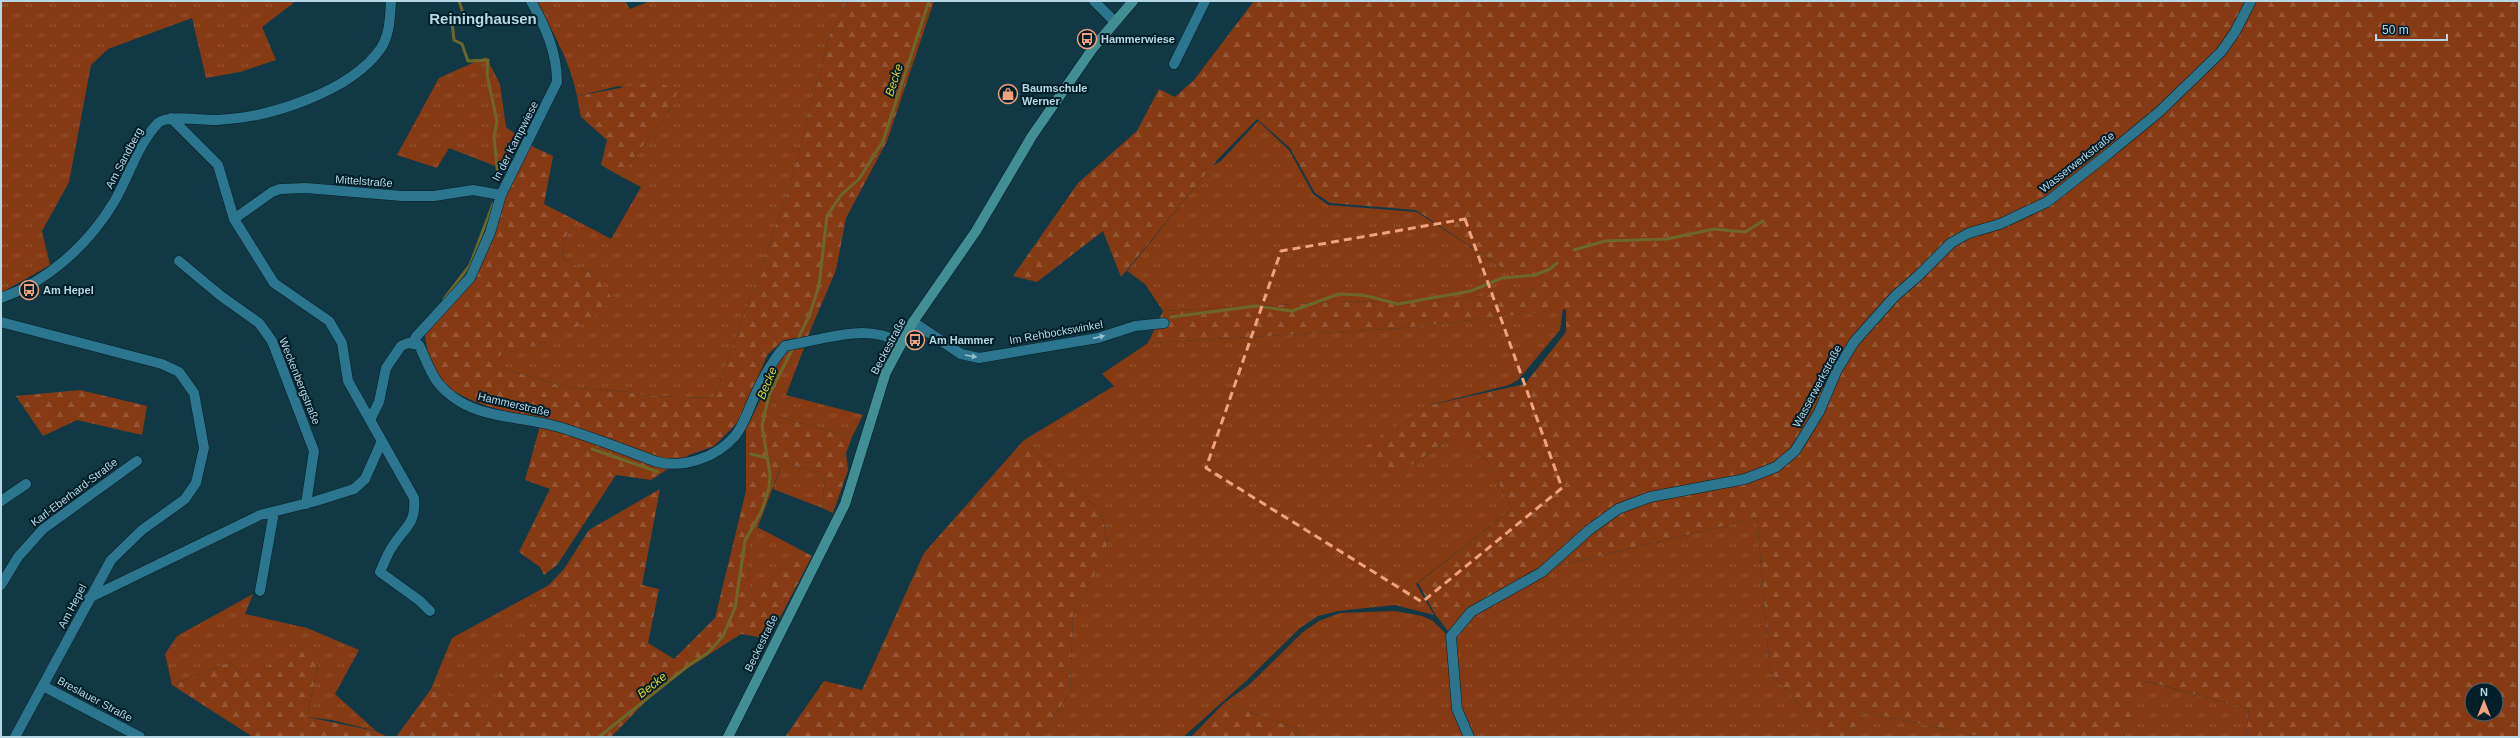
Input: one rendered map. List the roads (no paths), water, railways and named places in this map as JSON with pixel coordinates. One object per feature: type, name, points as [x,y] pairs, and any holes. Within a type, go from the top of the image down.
[{"type":"main road","name":"Beckestraße","points":[[728,737],[844,504],[886,372],[914,322],[976,231],[1032,136],[1094,48],[1133,1]]},
{"type":"street","points":[[171,118],[218,120],[259,115],[311,97],[356,74],[381,48],[388,33],[391,1]]},
{"type":"street","name":"In der Kampwiese","points":[[414,343],[416,337],[470,278],[490,233],[501,195],[557,82],[557,68],[547,29],[530,1]]},
{"type":"street","points":[[1094,1],[1115,22]]},
{"type":"street","points":[[1174,64],[1205,1]]},
{"type":"street","name":"Wasserwerkstraße","points":[[1468,737],[1458,709],[1451,636],[1471,612],[1542,572],[1589,530],[1618,509],[1650,497],[1745,479],[1781,463],[1795,451],[1819,412],[1836,370],[1854,342],[1895,296],[1917,277],[1951,243],[1969,233],[2000,224],[2047,202],[2108,154],[2164,107],[2221,52],[2235,32],[2251,1]]},
{"type":"street","points":[[171,118],[218,165],[234,219],[274,283],[329,321],[342,343],[348,380],[381,443],[414,498],[415,511],[410,525],[394,544],[380,572],[420,601],[430,611]]},
{"type":"street","name":"Am Sandberg","points":[[1,298],[57,268],[90,237],[114,203],[152,131],[160,122],[171,118]]},
{"type":"street","name":"Mittelstraße","points":[[234,219],[272,192],[280,189],[306,188],[402,196],[434,196],[473,190],[501,195]]},
{"type":"street","name":"Weckenbergstraße","points":[[179,260],[221,296],[260,323],[272,341],[314,451],[306,504]]},
{"type":"street","name":"Am Hepel","points":[[1,322],[162,364],[179,372],[194,393],[204,448],[196,483],[185,499],[142,530],[111,560],[89,598],[15,737]]},
{"type":"street","name":"Im Rehbockswinkel","points":[[914,322],[961,354],[979,358],[1098,338],[1135,326],[1164,323]]},
{"type":"street","name":"Hammerstraße","points":[[414,343],[419,345],[430,373],[437,382],[458,401],[476,409],[559,427],[657,462],[670,464],[692,462],[706,457],[719,450],[734,437],[774,359],[785,346],[865,333],[889,336],[902,343]]},
{"type":"street","points":[[370,420],[379,402],[386,368],[401,346],[414,343]]},
{"type":"street","points":[[89,598],[260,515],[306,504],[354,489],[365,479],[381,443]]},
{"type":"street","name":"Karl-Eberhard-Straße","points":[[1,585],[18,557],[42,528],[137,461]]},
{"type":"street","points":[[1,501],[26,484]]},
{"type":"street","points":[[260,592],[274,512]]},
{"type":"street","name":"Breslauer Straße","points":[[43,686],[136,736]]},
{"type":"waterway","points":[[459,1],[463,13],[452,23],[454,40],[462,44],[468,61],[488,60],[487,75],[497,121],[494,137],[498,176]]},
{"type":"waterway","name":"Becke","points":[[797,341],[809,316],[819,286],[827,216],[841,195],[859,179],[883,141],[929,1]]},
{"type":"waterway","points":[[444,299],[470,265],[493,204]]},
{"type":"waterway","points":[[1574,250],[1605,241],[1667,239],[1714,229],[1745,232],[1763,221]]},
{"type":"waterway","points":[[1171,317],[1256,306],[1292,311],[1339,294],[1363,295],[1398,304],[1471,291],[1502,278],[1535,275],[1550,269],[1557,263]]},
{"type":"waterway","name":"Becke","points":[[599,737],[689,665],[708,653],[723,636],[735,608],[745,541],[762,510],[769,488],[770,474],[762,426],[769,395],[794,346]]},
{"type":"waterway","points":[[592,449],[658,472]]},
{"type":"waterway","points":[[751,454],[767,458]]},
{"type":"place","name":"Hammerwiese","points":[[1087,39]]},
{"type":"place","name":"Baumschule Werner","points":[[1008,94]]},
{"type":"place","name":"Am Hepel","points":[[29,290]]},
{"type":"place","name":"Am Hammer","points":[[915,340]]},
{"type":"district","name":"Reininghausen","points":[[483,19]]}]
